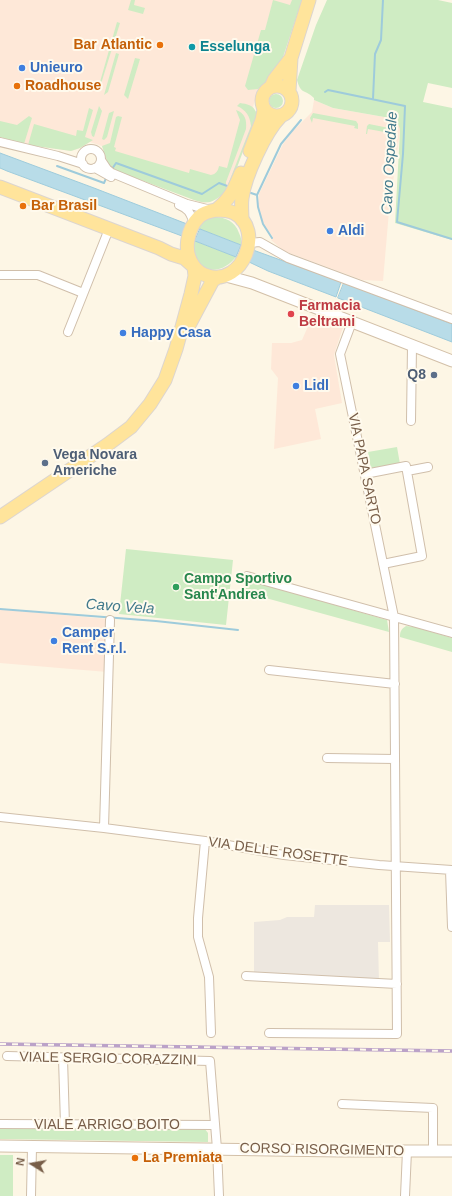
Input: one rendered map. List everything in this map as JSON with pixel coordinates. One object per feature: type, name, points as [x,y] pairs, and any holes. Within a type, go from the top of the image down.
[{"type":"main road","points":[[242,220],[239,190],[262,120],[264,110],[262,97],[264,92],[271,87],[290,58],[309,0]]},
{"type":"main road","points":[[0,517],[107,445],[131,427],[150,404],[165,380],[176,349],[191,294],[195,276],[194,267],[189,259],[187,251],[187,241],[193,225],[199,217],[214,210],[239,190],[248,177],[263,142],[274,122],[291,108],[292,100],[289,91],[290,58]]},
{"type":"main road","points":[[271,87],[281,86],[289,91]]},
{"type":"main road","points":[[264,110],[271,116],[281,116]]},
{"type":"main road","points":[[0,187],[184,258],[205,275],[222,276],[252,283],[452,361]]},
{"type":"main road","points":[[214,210],[232,212],[238,215],[246,226],[250,238],[243,261],[243,268],[252,283]]},
{"type":"main road","points":[[159,248],[173,247],[187,241]]},
{"type":"main road","points":[[176,349],[213,280],[233,272],[243,261]]},
{"type":"main road","name":"CORSO RISORGIMENTO","points":[[0,1146],[452,1151]]},
{"type":"street","points":[[0,142],[58,156],[83,164],[87,168],[95,168],[109,173],[187,204],[214,210]]},
{"type":"street","points":[[58,156],[83,154],[87,150],[93,150],[99,153],[101,160],[109,173],[185,208],[189,212],[193,225]]},
{"type":"street","points":[[83,154],[83,164]]},
{"type":"street","points":[[95,168],[99,165],[101,160]]},
{"type":"street","points":[[0,182],[7,184],[14,193]]},
{"type":"street","points":[[68,332],[109,229]]},
{"type":"street","points":[[248,246],[260,242],[288,258],[452,319]]},
{"type":"street","points":[[0,275],[38,275],[83,293]]},
{"type":"street","name":"VIA PAPA SARTO","points":[[269,1034],[397,1034],[394,617],[340,354],[352,322]]},
{"type":"street","points":[[410,421],[412,346]]},
{"type":"street","points":[[365,474],[406,466],[422,556],[383,564]]},
{"type":"street","points":[[407,471],[428,467]]},
{"type":"street","points":[[247,576],[452,633]]},
{"type":"street","points":[[104,828],[110,620]]},
{"type":"street","points":[[268,670],[395,684]]},
{"type":"street","points":[[328,758],[395,759]]},
{"type":"street","name":"VIA DELLE ROSETTE","points":[[0,817],[205,841],[284,855],[451,870]]},
{"type":"street","points":[[205,841],[198,918],[198,937],[209,977],[211,1033]]},
{"type":"street","points":[[451,870],[452,927]]},
{"type":"street","points":[[246,976],[396,984]]},
{"type":"street","name":"VIALE SERGIO CORAZZINI","points":[[6,1056],[210,1061],[215,1125]]},
{"type":"street","points":[[63,1058],[64,1125]]},
{"type":"street","points":[[342,1104],[433,1108],[432,1151]]},
{"type":"street","name":"VIALE ARRIGO BOITO","points":[[0,1124],[215,1125]]},
{"type":"street","points":[[215,1125],[219,1196]]},
{"type":"street","points":[[31,1196],[32,1147]]},
{"type":"street","points":[[405,1196],[407,1151]]},
{"type":"shaded area","points":[[0,0],[302,0],[283,57],[270,79],[258,89],[253,107],[256,112],[255,120],[229,189],[218,198],[210,202],[202,203],[108,164],[102,146],[90,142],[71,151],[28,145],[0,137]]},
{"type":"shaded area","points":[[314,100],[333,108],[390,118],[400,127],[389,211],[383,281],[362,280],[284,251],[271,240],[273,237],[263,223],[258,204],[259,194],[283,144],[293,131],[312,112]]},
{"type":"shaded area","points":[[313,315],[343,327],[334,355],[342,403],[315,409],[321,439],[274,449],[278,378],[271,369],[272,343],[291,343],[302,340]]},
{"type":"shaded area","name":"Camper Rent S.r.l.","points":[[0,609],[107,619],[107,672],[0,663]]},
{"type":"shaded area","points":[[315,905],[389,905],[390,942],[378,942],[379,981],[254,975],[254,922],[280,920],[287,917],[314,917]]},
{"type":"green space","points":[[131,0],[135,0],[134,5],[145,8],[143,14],[128,10]]},
{"type":"green space","points":[[273,0],[290,5],[292,0],[302,0],[283,57],[276,72],[258,89],[248,90],[245,86],[261,30],[265,30]]},
{"type":"green space","points":[[327,0],[438,0],[452,3],[452,88],[428,83],[423,102],[452,108],[452,240],[395,223],[400,131],[396,122],[390,118],[333,108],[314,100],[311,95],[300,88],[297,80],[316,25]]},
{"type":"green space","points":[[117,22],[120,23],[100,87],[98,89]]},
{"type":"green space","points":[[116,53],[119,54],[108,92],[104,95]]},
{"type":"green space","points":[[135,58],[140,59],[128,99],[124,95]]},
{"type":"green space","points":[[273,94],[279,94],[283,98],[283,104],[279,108],[273,108],[269,104],[269,98]]},
{"type":"green space","points":[[240,103],[251,106],[256,112],[256,116],[229,189],[227,187],[251,126],[250,119],[247,114],[243,109],[237,106]]},
{"type":"green space","points":[[99,106],[102,111],[94,137],[92,136],[91,132]]},
{"type":"green space","points":[[89,108],[93,110],[85,137],[93,140],[80,148],[71,151],[28,145],[34,124],[76,136],[77,130],[83,131]]},
{"type":"green space","points":[[236,110],[242,113],[245,117],[246,129],[226,182],[226,191],[211,202],[194,200],[117,171],[108,164],[102,146],[110,143],[116,117],[118,116],[122,117],[114,147],[116,148],[115,151],[189,173],[190,169],[213,175],[219,166],[227,168],[240,120]]},
{"type":"green space","points":[[114,111],[107,137],[104,140],[102,139],[109,113]]},
{"type":"green space","points":[[313,113],[356,121],[358,124],[358,129],[354,128],[355,126],[313,118],[312,123],[310,118]]},
{"type":"green space","points":[[29,116],[32,118],[24,144],[0,137],[0,121],[17,125]]},
{"type":"green space","points":[[369,124],[389,128],[391,137],[389,136],[390,133],[368,129],[366,134],[367,126]]},
{"type":"green space","points":[[214,217],[229,220],[235,225],[241,238],[241,245],[197,228],[207,219]]},
{"type":"green space","points":[[192,241],[236,257],[229,264],[217,270],[208,269],[196,261]]},
{"type":"green space","points":[[397,447],[400,464],[371,469],[368,452]]},
{"type":"green space","name":"Campo Sportivo Sant'Andrea","points":[[126,549],[233,560],[226,625],[119,614]]},
{"type":"green space","points":[[245,579],[387,620],[389,632],[244,592]]},
{"type":"green space","points":[[406,626],[415,627],[452,638],[452,652],[400,637],[401,631]]},
{"type":"green space","points":[[0,1126],[204,1128],[208,1133],[208,1142],[0,1139]]},
{"type":"green space","points":[[0,1155],[13,1155],[13,1196],[0,1196]]},
{"type":"water","points":[[0,153],[187,224],[182,236],[0,168]]},
{"type":"water","points":[[200,229],[241,245],[236,257],[195,241]]},
{"type":"water","points":[[253,250],[341,282],[336,297],[268,271],[249,262]]},
{"type":"water","points":[[344,283],[452,324],[452,342],[338,298]]},
{"type":"waterway","points":[[373,99],[375,54],[381,40],[383,0]]},
{"type":"waterway","name":"Cavo Ospedale","points":[[325,92],[328,90],[405,106],[403,154],[397,222],[452,239]]},
{"type":"waterway","name":"Cavo Ospedale","points":[[272,238],[263,224],[258,207],[257,195],[281,144],[301,120]]},
{"type":"waterway","name":"Cavo Ospedale","points":[[112,169],[116,163],[202,194],[219,183],[230,187]]},
{"type":"waterway","name":"Cavo Ospedale","points":[[57,166],[104,183],[107,176]]},
{"type":"waterway","name":"Cavo Ospedale","points":[[248,192],[257,195]]},
{"type":"waterway","name":"Cavo Vela","points":[[0,609],[156,621],[238,630]]},
{"type":"railway","points":[[0,1044],[452,1051]]},
{"type":"place","name":"Bar Atlantic","points":[[160,45]]},
{"type":"place","name":"Esselunga","points":[[192,47]]},
{"type":"place","name":"Unieuro","points":[[22,68]]},
{"type":"place","name":"Roadhouse","points":[[17,86]]},
{"type":"place","name":"Bar Brasil","points":[[23,206]]},
{"type":"place","name":"Aldi","points":[[330,231]]},
{"type":"place","name":"Farmacia Beltrami","points":[[291,314]]},
{"type":"place","name":"Happy Casa","points":[[123,333]]},
{"type":"place","name":"Q8","points":[[434,375]]},
{"type":"place","name":"Lidl","points":[[296,386]]},
{"type":"place","name":"Vega Novara Americhe","points":[[45,463]]},
{"type":"place","name":"Campo Sportivo Sant'Andrea","points":[[176,587]]},
{"type":"place","name":"Camper Rent S.r.l.","points":[[54,641]]},
{"type":"place","name":"La Premiata","points":[[135,1158]]}]
